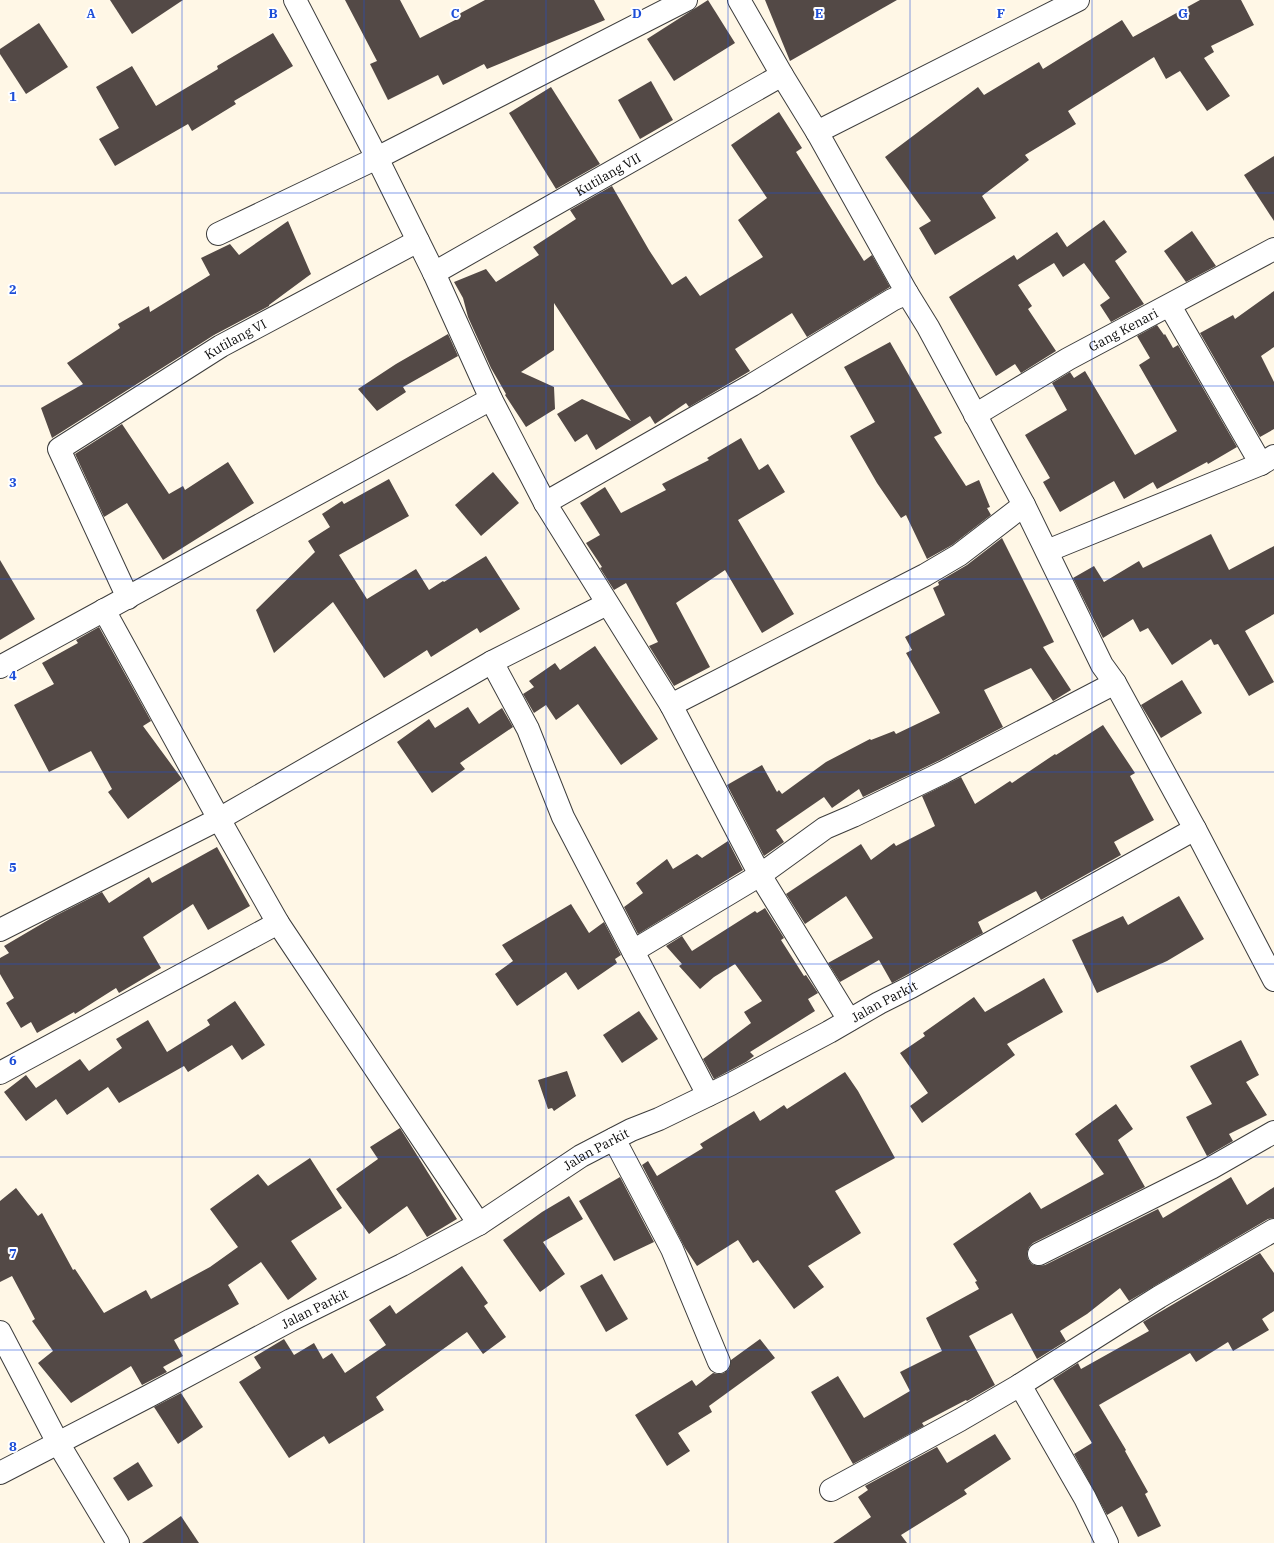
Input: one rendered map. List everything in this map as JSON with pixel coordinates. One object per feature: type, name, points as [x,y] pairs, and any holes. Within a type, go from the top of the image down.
[{"type":"street","points":[[295,0],[377,158],[434,273],[491,399],[545,503],[671,705],[760,875],[849,1020]]},
{"type":"street","points":[[218,234],[377,158],[686,0]]},
{"type":"street","points":[[739,0],[817,132],[907,293],[928,327],[1024,505],[1102,664],[1115,683],[1274,980]]},
{"type":"street","points":[[817,132],[1078,0]]},
{"type":"street","name":"Kutilang VII","points":[[434,273],[782,75]]},
{"type":"street","name":"Kutilang VI","points":[[117,604],[59,449],[221,346],[418,241]]},
{"type":"street","name":"Gang Kenari","points":[[975,415],[1068,359],[1170,306],[1197,289],[1274,250]]},
{"type":"street","points":[[545,503],[752,385],[892,300],[907,293]]},
{"type":"street","points":[[1047,552],[1267,460],[1170,306]]},
{"type":"street","points":[[0,667],[491,399]]},
{"type":"street","points":[[671,705],[925,575],[959,555],[1024,505]]},
{"type":"street","points":[[117,604],[219,819],[278,922],[479,1224]]},
{"type":"street","points":[[0,930],[219,819],[492,662],[607,604]]},
{"type":"street","points":[[492,662],[528,729],[563,817],[708,1095]]},
{"type":"street","points":[[633,951],[760,875],[825,828],[944,772],[1115,683]]},
{"type":"street","name":"Jalan Parkit","points":[[0,1473],[149,1396],[290,1320],[402,1265],[479,1224],[581,1156],[708,1095],[822,1035],[1195,830]]},
{"type":"street","points":[[0,1073],[278,922]]},
{"type":"street","points":[[1039,1254],[1211,1168],[1274,1132]]},
{"type":"street","points":[[614,1139],[672,1249],[720,1362]]},
{"type":"street","points":[[831,1490],[960,1420],[1020,1385],[1159,1297],[1274,1230]]},
{"type":"street","points":[[0,1332],[58,1443],[118,1543]]},
{"type":"street","points":[[1020,1385],[1085,1498],[1107,1543]]},
{"type":"building","points":[[110,0],[183,0],[132,34]]},
{"type":"building","points":[[345,0],[400,0],[420,38],[459,18],[457,15],[485,0],[594,0],[605,20],[487,69],[484,64],[443,85],[438,75],[388,100],[370,64],[377,61]]},
{"type":"building","points":[[708,0],[735,43],[674,81],[647,39]]},
{"type":"building","points":[[765,0],[897,0],[790,61]]},
{"type":"building","points":[[1200,0],[1241,0],[1254,25],[1211,46],[1214,52],[1204,58],[1230,96],[1207,111],[1180,71],[1166,79],[1154,57],[1068,111],[1076,124],[1025,155],[1029,160],[982,196],[996,218],[935,255],[919,228],[931,221],[885,157],[978,87],[984,95],[1039,62],[1043,69],[1122,20],[1133,37]]},
{"type":"building","points":[[39,23],[68,67],[26,94],[0,54],[0,49]]},
{"type":"building","points":[[273,33],[293,66],[234,101],[236,104],[192,131],[188,124],[115,166],[99,139],[119,128],[96,87],[132,66],[156,106],[218,69],[217,66]]},
{"type":"building","points":[[651,81],[673,120],[640,139],[618,100]]},
{"type":"building","points":[[551,87],[600,164],[556,189],[509,113]]},
{"type":"building","points":[[779,112],[802,148],[796,152],[864,261],[872,255],[890,287],[807,337],[792,313],[735,349],[750,371],[689,407],[686,403],[655,424],[650,416],[596,450],[587,434],[575,442],[557,414],[582,399],[631,421],[554,303],[554,350],[521,372],[554,387],[555,409],[526,427],[505,395],[506,394],[491,368],[468,317],[463,298],[454,282],[486,269],[496,282],[539,255],[533,247],[576,219],[570,210],[612,186],[649,250],[672,285],[686,276],[700,296],[763,257],[738,220],[767,198],[731,145]]},
{"type":"building","points":[[1274,156],[1274,221],[1244,175]]},
{"type":"building","points":[[1104,220],[1127,252],[1115,261],[1144,304],[1111,322],[1100,305],[1110,298],[1084,263],[1063,277],[1054,263],[1018,285],[1032,306],[1028,309],[1056,351],[1021,373],[1015,364],[996,376],[949,297],[1014,255],[1017,260],[1057,232],[1067,247]]},
{"type":"building","points":[[288,221],[311,274],[269,306],[214,335],[52,438],[41,408],[83,384],[67,363],[120,328],[118,324],[149,306],[150,312],[210,275],[201,258],[230,244],[239,255]]},
{"type":"building","points":[[1192,231],[1216,266],[1186,282],[1164,251]]},
{"type":"building","points":[[1274,291],[1274,347],[1261,356],[1274,382],[1274,429],[1260,437],[1200,333],[1233,315],[1235,319]]},
{"type":"building","points":[[1157,325],[1164,335],[1165,334],[1173,348],[1178,345],[1237,447],[1208,464],[1207,462],[1157,489],[1153,482],[1124,499],[1114,481],[1060,512],[1043,482],[1050,478],[1025,435],[1067,410],[1052,383],[1070,372],[1074,378],[1085,371],[1135,455],[1177,431],[1139,365],[1150,358],[1137,336]]},
{"type":"building","points":[[448,334],[458,356],[403,387],[406,392],[377,411],[358,389],[396,364]]},
{"type":"building","points":[[890,342],[942,433],[934,437],[966,486],[979,480],[990,507],[987,508],[991,515],[952,545],[927,559],[906,515],[901,518],[877,483],[850,436],[875,422],[844,367]]},
{"type":"building","points":[[122,424],[169,494],[183,486],[185,490],[228,462],[254,503],[163,560],[127,503],[104,517],[75,454]]},
{"type":"building","points":[[741,438],[759,470],[768,464],[785,492],[738,520],[794,614],[762,633],[725,570],[676,603],[710,667],[674,686],[649,646],[658,642],[626,583],[614,590],[600,568],[602,567],[586,543],[600,535],[580,503],[605,487],[621,513],[666,490],[662,484],[709,460],[707,458]]},
{"type":"building","points":[[493,472],[519,503],[481,536],[455,505]]},
{"type":"building","points":[[389,479],[409,516],[339,555],[367,599],[416,569],[429,590],[486,556],[520,609],[480,633],[477,628],[431,657],[427,650],[384,678],[333,602],[274,653],[256,610],[315,552],[308,541],[330,527],[322,514],[342,501],[344,504]]},
{"type":"building","points":[[1211,534],[1229,570],[1274,546],[1274,614],[1245,631],[1274,682],[1249,696],[1218,644],[1214,645],[1211,639],[1172,665],[1148,628],[1140,632],[1133,619],[1103,638],[1073,578],[1094,566],[1104,582],[1139,561],[1143,568]]},
{"type":"building","points":[[1002,538],[1054,642],[1043,647],[1071,690],[1053,701],[1031,668],[984,690],[1003,727],[938,761],[863,797],[859,789],[832,808],[824,797],[776,830],[784,842],[764,856],[727,785],[762,765],[777,792],[779,790],[782,794],[826,762],[870,739],[871,740],[894,731],[896,734],[940,713],[906,653],[912,650],[905,637],[945,615],[933,588],[939,585],[938,582],[967,565]]},
{"type":"building","points":[[0,560],[35,619],[0,640]]},
{"type":"building","points":[[99,627],[151,721],[143,726],[182,779],[128,819],[108,792],[112,789],[91,751],[49,772],[14,705],[54,684],[42,663],[78,643],[76,640]]},
{"type":"building","points":[[595,646],[658,739],[621,765],[578,704],[556,720],[546,705],[534,713],[523,694],[534,687],[529,681],[555,663],[560,670]]},
{"type":"building","points":[[1182,680],[1202,713],[1161,738],[1141,705]]},
{"type":"building","points":[[468,707],[479,724],[502,708],[513,727],[460,763],[465,769],[432,793],[397,742],[429,719],[435,728]]},
{"type":"building","points":[[1103,725],[1135,773],[1130,776],[1154,820],[1114,842],[1121,855],[1041,900],[1036,891],[978,922],[983,933],[892,983],[879,960],[840,982],[828,963],[873,938],[846,896],[805,924],[786,894],[861,844],[871,860],[894,843],[896,846],[935,826],[922,796],[961,777],[975,804],[1010,781],[1012,783],[1055,754],[1056,755]]},
{"type":"building","points":[[728,841],[743,870],[638,934],[624,907],[643,893],[636,883],[667,859],[673,869],[697,854],[702,858]]},
{"type":"building","points":[[217,847],[250,906],[208,930],[193,904],[143,937],[161,968],[119,993],[116,988],[75,1014],[74,1012],[37,1033],[31,1022],[21,1028],[6,1003],[14,998],[0,974],[0,958],[9,953],[4,946],[55,916],[102,892],[109,903],[149,877],[152,883]]},
{"type":"building","points":[[1179,896],[1204,939],[1167,961],[1097,993],[1072,940],[1123,916],[1128,925]]},
{"type":"building","points":[[571,904],[589,933],[604,922],[621,955],[615,959],[617,963],[578,990],[566,972],[517,1006],[495,974],[513,961],[502,945]]},
{"type":"building","points":[[765,908],[784,938],[781,940],[804,976],[806,975],[818,993],[808,999],[815,1011],[750,1052],[754,1056],[746,1062],[714,1079],[703,1059],[751,1023],[744,1012],[762,1001],[735,964],[714,977],[700,989],[679,966],[682,964],[666,946],[682,936],[692,951],[755,911],[757,913]]},
{"type":"building","points":[[1044,978],[1063,1012],[1007,1044],[1015,1055],[922,1123],[910,1106],[928,1093],[900,1053],[925,1036],[923,1033],[974,997],[985,1012]]},
{"type":"building","points":[[235,1001],[265,1045],[242,1060],[232,1045],[188,1072],[184,1066],[119,1103],[108,1087],[67,1115],[56,1099],[26,1121],[4,1092],[26,1075],[36,1088],[80,1059],[89,1071],[122,1048],[116,1039],[148,1020],[167,1052],[210,1025],[207,1020]]},
{"type":"building","points":[[639,1011],[658,1039],[622,1063],[603,1035]]},
{"type":"building","points":[[1241,1040],[1259,1075],[1246,1082],[1267,1115],[1229,1134],[1233,1141],[1207,1156],[1186,1117],[1212,1104],[1190,1066]]},
{"type":"building","points":[[567,1071],[576,1096],[554,1111],[552,1108],[548,1109],[538,1080]]},
{"type":"building","points":[[845,1072],[858,1091],[895,1158],[835,1191],[861,1233],[808,1266],[824,1287],[794,1309],[758,1260],[753,1263],[738,1240],[697,1266],[685,1248],[642,1165],[648,1161],[657,1176],[703,1148],[700,1144],[754,1111],[760,1121],[784,1105],[787,1109]]},
{"type":"building","points":[[1116,1104],[1133,1129],[1118,1140],[1145,1187],[1033,1243],[1029,1247],[1027,1253],[1028,1259],[1032,1264],[1038,1266],[1045,1265],[1158,1209],[1163,1218],[1231,1177],[1247,1205],[1274,1187],[1274,1218],[1268,1219],[1129,1301],[1120,1288],[1087,1314],[1060,1331],[1066,1341],[1037,1359],[1012,1313],[969,1336],[995,1385],[967,1401],[966,1400],[922,1423],[924,1426],[853,1464],[811,1392],[838,1376],[864,1418],[910,1391],[900,1372],[942,1351],[926,1318],[979,1289],[975,1282],[977,1281],[953,1244],[1030,1192],[1041,1209],[1104,1174],[1075,1134]]},
{"type":"building","points":[[400,1128],[457,1219],[427,1237],[407,1206],[369,1234],[336,1189],[378,1159],[370,1147]]},
{"type":"building","points":[[310,1158],[342,1208],[291,1241],[317,1279],[288,1300],[261,1262],[228,1285],[239,1304],[174,1340],[183,1356],[163,1367],[167,1372],[142,1385],[131,1366],[71,1403],[38,1363],[53,1351],[32,1321],[35,1319],[12,1276],[0,1282],[0,1201],[16,1188],[38,1216],[42,1213],[73,1270],[75,1269],[104,1313],[146,1290],[151,1299],[210,1267],[238,1247],[210,1209],[258,1174],[268,1186]]},
{"type":"building","points":[[620,1177],[654,1242],[614,1261],[579,1201]]},
{"type":"building","points":[[569,1196],[583,1219],[543,1242],[565,1274],[540,1292],[503,1240],[542,1212]]},
{"type":"building","points":[[1260,1253],[1274,1273],[1274,1311],[1262,1319],[1269,1330],[1233,1351],[1228,1342],[1196,1362],[1190,1353],[1099,1405],[1126,1450],[1125,1451],[1148,1492],[1145,1494],[1161,1526],[1138,1537],[1122,1506],[1107,1515],[1074,1454],[1092,1443],[1053,1379],[1078,1363],[1081,1369],[1149,1331],[1143,1322]]},
{"type":"building","points":[[462,1266],[488,1303],[484,1306],[506,1337],[483,1354],[467,1332],[376,1397],[384,1410],[329,1444],[324,1436],[289,1458],[239,1382],[261,1368],[254,1357],[284,1339],[294,1355],[314,1343],[323,1359],[332,1353],[345,1373],[386,1345],[369,1320],[390,1305],[396,1314]]},
{"type":"building","points":[[602,1274],[628,1319],[606,1332],[580,1286]]},
{"type":"building","points":[[760,1339],[775,1358],[709,1406],[712,1412],[678,1433],[690,1451],[667,1466],[635,1415],[692,1380],[696,1386],[713,1373],[724,1373],[729,1369],[731,1360]]},
{"type":"building","points":[[181,1393],[203,1427],[178,1444],[154,1407]]},
{"type":"building","points":[[995,1434],[1011,1459],[964,1490],[967,1494],[901,1535],[907,1543],[833,1543],[871,1517],[858,1497],[868,1490],[865,1486],[937,1447],[947,1463]]},
{"type":"building","points":[[138,1462],[153,1486],[128,1501],[113,1478]]},
{"type":"building","points":[[181,1516],[199,1543],[142,1543]]}]
